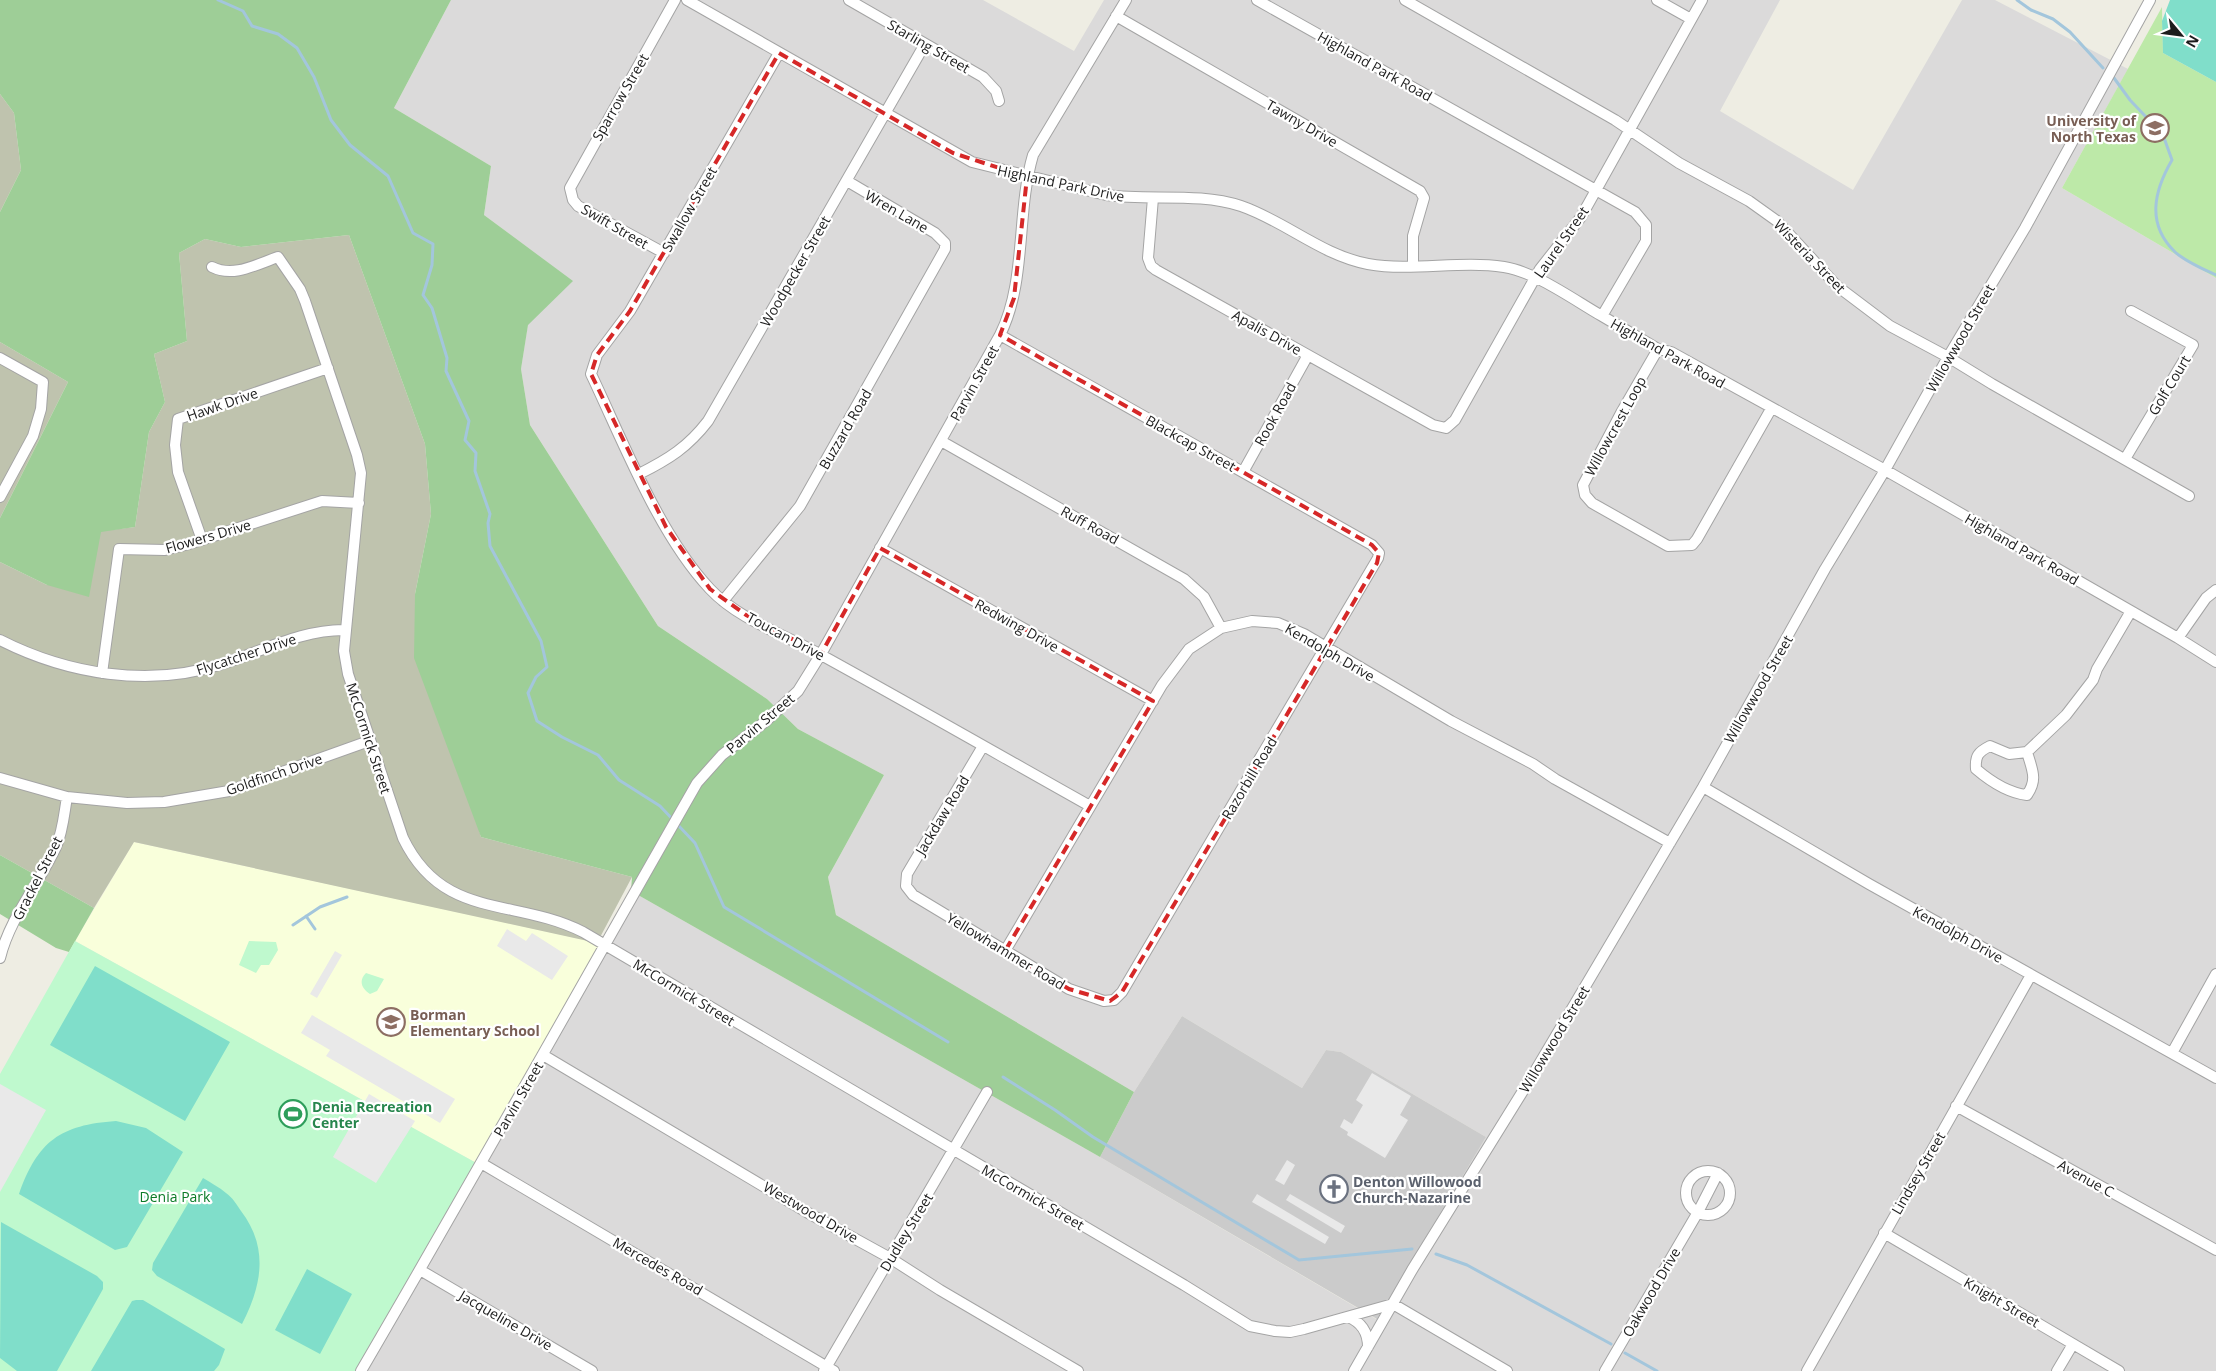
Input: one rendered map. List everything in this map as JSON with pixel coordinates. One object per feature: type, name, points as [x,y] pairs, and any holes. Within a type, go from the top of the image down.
[{"type":"street","name":"Sparrow Street","points":[[570,195],[572,182],[675,0]]},
{"type":"street","name":"Highland Park Drive","points":[[687,0],[972,162],[1106,196],[1207,199],[1226,202],[1258,214],[1313,243],[1350,259],[1389,266],[1489,266],[1519,271],[1602,316]]},
{"type":"street","name":"Starling Street","points":[[849,0],[988,80],[996,90],[999,100]]},
{"type":"street","name":"Parvin Street","points":[[361,1371],[697,783],[722,755],[766,721],[798,691],[821,654],[941,441],[1008,320],[1014,298],[1027,177],[1033,155],[1042,137],[1126,0]]},
{"type":"street","name":"Highland Park Road","points":[[1257,0],[1636,212],[1646,225],[1646,241],[1602,316],[1658,349],[1671,352],[1771,409],[1886,470],[2178,638],[2216,662]]},
{"type":"street","name":"Wisteria Street","points":[[1405,0],[1629,129],[1679,162],[1749,201],[1777,221],[1837,286],[1858,304],[1890,326],[1948,357],[2189,496]]},
{"type":"street","points":[[1657,0],[1691,19]]},
{"type":"street","name":"Laurel Street","points":[[1446,428],[1455,420],[1535,278],[1551,254],[1576,224],[1702,0]]},
{"type":"street","name":"Willowwood Street","points":[[1354,1371],[1541,1062],[1703,787],[1825,569],[1886,470],[1948,357],[2025,228],[2150,0]]},
{"type":"street","name":"Tawny Drive","points":[[1116,16],[1420,191],[1424,198],[1413,236],[1413,266]]},
{"type":"street","name":"Woodpecker Street","points":[[639,474],[681,450],[708,421],[925,44]]},
{"type":"street","name":"Swallow Street","points":[[594,361],[630,312],[779,53]]},
{"type":"street","name":"Wren Lane","points":[[847,181],[935,233],[945,243]]},
{"type":"street","name":"Swift Street","points":[[570,195],[578,206],[664,253]]},
{"type":"street","name":"Apalis Drive","points":[[1153,198],[1151,239],[1148,252],[1151,266],[1433,425],[1446,428]]},
{"type":"street","name":"Buzzard Road","points":[[723,601],[786,524],[813,485],[943,256],[945,243]]},
{"type":"street","name":"McCormick Street","points":[[212,267],[235,272],[278,257],[300,290],[328,368],[359,462],[361,485],[344,651],[346,668],[403,838],[409,851],[426,874],[458,896],[563,923],[604,944],[1184,1285],[1250,1326],[1290,1332],[1393,1304]]},
{"type":"street","name":"Golf Court","points":[[2125,460],[2193,345],[2131,311]]},
{"type":"street","name":"Blackcap Street","points":[[1000,335],[1372,545],[1379,552]]},
{"type":"street","name":"Willowcrest Loop","points":[[1658,349],[1583,485],[1585,495],[1592,503],[1668,546],[1692,545],[1697,539],[1771,409]]},
{"type":"street","name":"Rook Road","points":[[1243,472],[1308,355]]},
{"type":"street","points":[[0,358],[43,382],[41,409],[33,436],[0,497]]},
{"type":"street","name":"Toucan Drive","points":[[594,361],[591,374],[666,527],[690,564],[723,601],[821,654],[1090,806]]},
{"type":"street","name":"Hawk Drive","points":[[202,540],[178,472],[175,445],[178,420],[328,368]]},
{"type":"street","name":"Ruff Road","points":[[941,441],[1184,579],[1204,597],[1221,628]]},
{"type":"street","name":"Flowers Drive","points":[[102,673],[119,549],[165,550],[322,501],[359,503]]},
{"type":"street","name":"Redwing Drive","points":[[880,548],[1153,701]]},
{"type":"street","name":"Razorbill Road","points":[[1114,1000],[1122,992],[1377,563],[1379,552]]},
{"type":"street","points":[[2178,638],[2206,598],[2216,590]]},
{"type":"street","points":[[2027,752],[2034,776],[2034,786],[2027,795],[2017,794],[1985,777],[1976,769],[1975,759],[1980,751],[1990,746],[2009,754],[2027,752],[2066,715],[2092,680],[2131,611]]},
{"type":"street","name":"Kendolph Drive","points":[[1005,951],[1170,673],[1184,655],[1205,638],[1221,628],[1252,621],[1278,623],[1304,634],[1451,721],[1533,764],[1555,779],[1670,843]]},
{"type":"street","name":"Flycatcher Drive","points":[[0,640],[62,665],[102,673],[148,676],[194,672],[221,665],[322,630],[346,630]]},
{"type":"street","name":"Goldfinch Drive","points":[[0,778],[67,797],[119,802],[164,802],[222,793],[369,741]]},
{"type":"street","name":"Jackdaw Road","points":[[906,886],[907,874],[983,746]]},
{"type":"street","name":"Kendolph Drive","points":[[1703,787],[2031,975],[2216,1078]]},
{"type":"street","name":"Grackel Street","points":[[0,958],[17,916],[57,844],[63,826],[67,797]]},
{"type":"street","name":"Yellowhammer Road","points":[[906,886],[913,895],[1070,990],[1104,1001],[1114,1000]]},
{"type":"street","points":[[2172,1053],[2216,974]]},
{"type":"street","name":"Lindsey Street","points":[[1807,1371],[2031,975]]},
{"type":"street","name":"Westwood Drive","points":[[543,1055],[810,1214],[890,1258],[940,1290],[1078,1371]]},
{"type":"street","name":"Dudley Street","points":[[828,1370],[890,1258],[987,1092]]},
{"type":"street","name":"Avenue C","points":[[1956,1106],[2216,1250]]},
{"type":"street","name":"Mercedes Road","points":[[481,1163],[828,1370]]},
{"type":"street","points":[[1711,1171],[1718,1173],[1727,1183],[1730,1190],[1727,1205],[1715,1214],[1707,1215],[1698,1212],[1689,1204],[1686,1198],[1688,1184],[1697,1174],[1711,1171]]},
{"type":"street","name":"Oakwood Drive","points":[[1605,1371],[1698,1212],[1718,1173]]},
{"type":"street","name":"Knight Street","points":[[1884,1233],[2119,1371]]},
{"type":"street","name":"Jacqueline Drive","points":[[420,1270],[592,1371]]},
{"type":"street","points":[[1393,1304],[1507,1371]]},
{"type":"street","points":[[1348,1317],[1364,1329],[1368,1347]]},
{"type":"street","points":[[2057,1371],[2073,1344]]},
{"type":"highlighted area","points":[[779,53],[953,153],[1027,177],[1014,298],[1000,335],[1372,545],[1379,553],[1377,563],[1122,992],[1110,1001],[1069,989],[1005,951],[1153,701],[880,548],[821,654],[746,615],[710,589],[666,527],[591,374],[597,355],[630,311]]},
{"type":"shaded area","points":[[451,0],[983,0],[1074,51],[1104,0],[1780,0],[1720,111],[1853,190],[1962,0],[1995,0],[2128,69],[2062,188],[2216,278],[2216,1371],[362,1371],[631,891],[1100,1157],[1376,1319],[1486,1137],[1341,1052],[1326,1050],[1302,1088],[1182,1016],[1134,1092],[836,915],[828,877],[884,775],[798,729],[767,699],[658,626],[530,425],[521,369],[528,324],[572,281],[484,215],[491,166],[394,108]]},
{"type":"shaded area","points":[[2170,0],[2216,0],[2216,82],[2163,53],[2162,21]]},
{"type":"shaded area","points":[[0,94],[14,113],[21,170],[0,212]]},
{"type":"shaded area","points":[[349,235],[425,444],[431,514],[415,594],[481,837],[632,877],[597,943],[134,842],[94,908],[0,855],[0,562],[47,585],[101,531],[135,527],[149,432],[165,402],[154,354],[187,341],[179,253],[205,239],[241,247]]},
{"type":"shaded area","points":[[0,342],[68,382],[0,518]]},
{"type":"shaded area","name":"Borman Elementary School","points":[[134,842],[604,944],[480,1165],[75,941]]},
{"type":"shaded area","points":[[507,929],[526,941],[532,933],[568,956],[552,980],[497,946]]},
{"type":"shaded area","points":[[335,951],[342,955],[317,998],[310,994]]},
{"type":"shaded area","points":[[95,966],[230,1042],[185,1121],[50,1045]]},
{"type":"shaded area","points":[[312,1015],[455,1099],[440,1123],[326,1056],[330,1050],[301,1033]]},
{"type":"shaded area","name":"Denton Willowood Church-Nazarine","points":[[1182,1016],[1302,1088],[1326,1050],[1341,1052],[1486,1137],[1377,1319],[1100,1157],[1134,1092]]},
{"type":"shaded area","points":[[1372,1073],[1411,1096],[1400,1115],[1408,1120],[1385,1158],[1347,1135],[1348,1132],[1340,1127],[1344,1119],[1352,1124],[1363,1105],[1356,1100]]},
{"type":"shaded area","points":[[0,1084],[46,1110],[0,1192]]},
{"type":"shaded area","points":[[369,1094],[415,1121],[376,1183],[333,1157]]},
{"type":"shaded area","points":[[116,1121],[146,1128],[183,1152],[127,1247],[115,1250],[19,1194],[34,1161],[54,1139],[80,1127]]},
{"type":"shaded area","points":[[1287,1160],[1295,1165],[1284,1185],[1275,1180]]},
{"type":"shaded area","points":[[203,1178],[221,1189],[232,1199],[250,1225],[256,1239],[259,1253],[258,1281],[242,1324],[157,1276],[152,1270],[153,1263]]},
{"type":"shaded area","points":[[1257,1194],[1329,1237],[1325,1244],[1252,1202]]},
{"type":"shaded area","points":[[1290,1194],[1345,1226],[1341,1233],[1286,1200]]},
{"type":"shaded area","points":[[1,1222],[97,1276],[103,1282],[103,1289],[57,1371],[17,1371],[0,1358]]},
{"type":"shaded area","points":[[307,1269],[352,1294],[320,1354],[275,1330]]},
{"type":"shaded area","points":[[143,1300],[225,1349],[219,1365],[214,1371],[91,1371],[132,1301]]},
{"type":"green space","points":[[0,0],[451,0],[394,108],[491,166],[484,215],[573,281],[528,325],[521,369],[530,425],[658,626],[767,699],[798,729],[884,775],[828,877],[836,915],[1134,1092],[1100,1157],[631,891],[632,877],[481,837],[414,658],[415,594],[431,514],[425,444],[349,235],[241,247],[205,239],[179,253],[187,341],[154,354],[165,402],[149,432],[135,527],[101,532],[89,597],[47,585],[0,562],[0,518],[68,382],[0,342],[0,212],[21,170],[14,113],[0,94]]},
{"type":"green space","name":"University of North Texas","points":[[2162,7],[2163,53],[2216,82],[2216,278],[2062,188]]},
{"type":"green space","points":[[0,855],[94,908],[69,952],[56,948],[0,914]]},
{"type":"green space","name":"Denia Park","points":[[75,941],[480,1165],[362,1371],[0,1371],[0,1074]]},
{"type":"green space","points":[[249,941],[276,942],[278,950],[269,965],[261,965],[256,973],[239,965]]},
{"type":"green space","points":[[366,973],[384,979],[377,991],[370,994],[362,985],[362,979]]},
{"type":"waterway","points":[[218,0],[243,11],[252,26],[278,34],[297,48],[314,77],[331,120],[350,145],[388,176],[413,233],[433,244],[432,265],[423,295],[432,308],[447,358],[446,371],[469,421],[465,440],[476,453],[475,471],[490,514],[488,523],[490,546],[541,641],[547,667],[536,677],[528,693],[537,721],[562,737],[598,755],[619,780],[660,806],[695,843],[724,907],[948,1042]]},
{"type":"waterway","points":[[2017,0],[2031,10],[2053,19],[2070,32],[2103,68]]},
{"type":"waterway","points":[[2114,78],[2130,100],[2163,135],[2172,160],[2157,195],[2157,219],[2160,230],[2166,241],[2179,256],[2216,275]]},
{"type":"waterway","points":[[293,925],[320,907],[347,897]]},
{"type":"waterway","points":[[306,916],[315,929]]},
{"type":"waterway","points":[[1003,1077],[1093,1137],[1299,1260],[1412,1249]]},
{"type":"waterway","points":[[1436,1254],[1467,1265],[1611,1344]]},
{"type":"waterway","points":[[1625,1353],[1657,1371]]},
{"type":"place","name":"University of North Texas","points":[[2155,128]]},
{"type":"place","name":"Borman Elementary School","points":[[391,1022]]},
{"type":"place","name":"Denia Recreation Center","points":[[293,1114]]},
{"type":"place","name":"Denton Willowood Church-Nazarine","points":[[1334,1189]]}]
